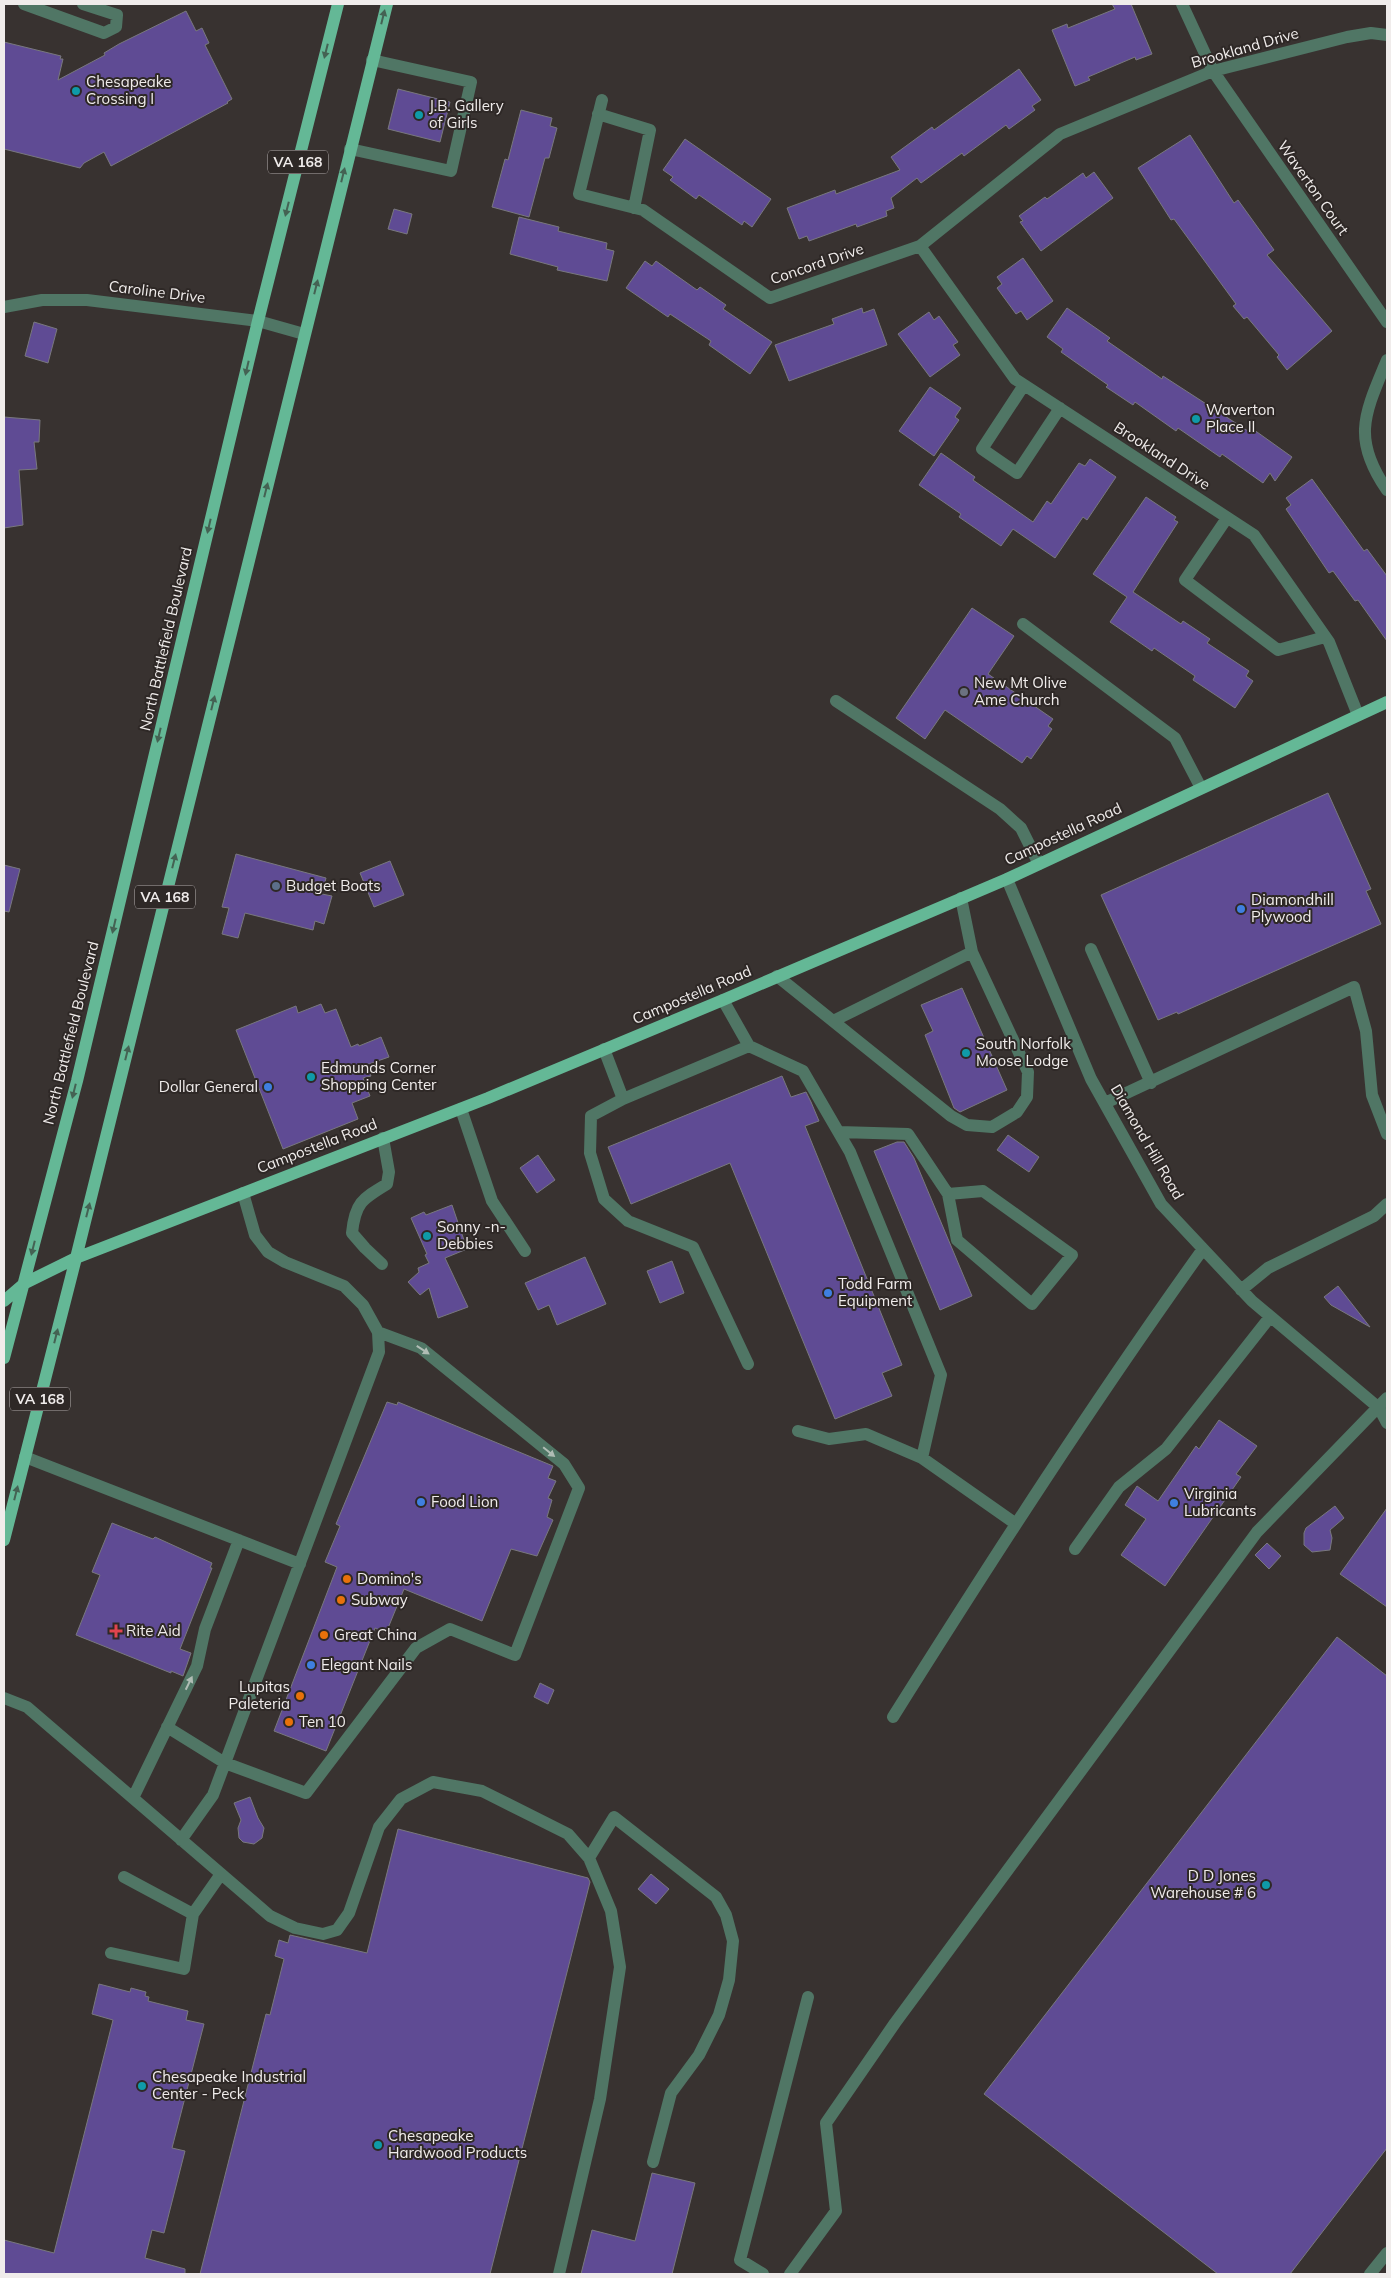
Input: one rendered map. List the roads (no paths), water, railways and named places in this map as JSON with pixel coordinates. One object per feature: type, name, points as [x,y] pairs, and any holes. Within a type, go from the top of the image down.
[{"type":"main road","name":"North Battlefield Boulevard","points":[[25,1283],[79,1072],[258,321],[338,4]]},
{"type":"main road","name":"VA 168","points":[[4,1540],[76,1258],[387,4]]},
{"type":"main road","name":"Campostella Road","points":[[4,1301],[25,1283],[76,1258],[461,1109],[724,1000],[1039,864],[1387,702]]},
{"type":"main road","name":"VA 168","points":[[4,1358],[25,1283]]},
{"type":"street","points":[[24,4],[104,34],[116,27],[117,15],[83,4]]},
{"type":"street","name":"Waverton Court","points":[[1182,4],[1213,71],[1387,322]]},
{"type":"street","name":"Brookland Drive","points":[[1060,134],[1213,71],[1346,38],[1371,33],[1387,34]]},
{"type":"street","points":[[350,149],[451,171],[471,82],[372,60]]},
{"type":"street","name":"Concord Drive","points":[[602,100],[579,194],[643,210],[770,298],[920,246],[1060,134]]},
{"type":"street","points":[[598,114],[650,130],[634,208]]},
{"type":"street","name":"Brookland Drive","points":[[920,246],[1016,379],[1254,535],[1325,637],[1358,715]]},
{"type":"street","name":"Caroline Drive","points":[[4,307],[42,300],[87,300],[258,321],[304,334]]},
{"type":"street","points":[[1387,360],[1366,410],[1364,433],[1368,456],[1387,490]]},
{"type":"street","points":[[1024,385],[982,449],[1017,473],[1060,408]]},
{"type":"street","points":[[1227,518],[1185,580],[1278,650],[1325,637]]},
{"type":"street","points":[[1024,624],[1175,738],[1200,788]]},
{"type":"street","points":[[836,701],[1000,809],[1021,828],[1039,864]]},
{"type":"street","name":"Diamond Hill Road","points":[[1007,878],[1091,1079],[1161,1204],[1241,1290],[1379,1408]]},
{"type":"street","points":[[777,976],[951,1116],[967,1124],[992,1127],[1017,1112],[1027,1097],[1028,1072],[972,952],[961,898]]},
{"type":"street","points":[[1091,949],[1151,1082]]},
{"type":"street","points":[[833,1021],[972,952]]},
{"type":"street","points":[[1105,1103],[1354,987],[1366,1031],[1372,1095],[1387,1134]]},
{"type":"street","points":[[724,1000],[749,1046],[803,1071],[850,1152],[941,1375],[922,1458]]},
{"type":"street","points":[[748,1364],[693,1247],[628,1221],[604,1198],[590,1154],[591,1116],[622,1099],[749,1046]]},
{"type":"street","points":[[604,1049],[622,1099]]},
{"type":"street","points":[[461,1109],[492,1201],[525,1251]]},
{"type":"street","points":[[838,1132],[908,1134],[948,1194],[957,1240],[1032,1304],[1072,1254],[983,1190],[948,1194]]},
{"type":"street","points":[[382,1264],[352,1233],[354,1214],[366,1197],[386,1184],[388,1172],[384,1138]]},
{"type":"street","points":[[181,1840],[213,1795],[380,1352],[378,1332],[363,1305],[344,1286],[284,1262],[268,1252],[255,1235],[243,1193]]},
{"type":"street","points":[[1241,1290],[1268,1268],[1374,1216],[1387,1204]]},
{"type":"street","points":[[893,1717],[1016,1524],[1134,1346],[1203,1249]]},
{"type":"street","points":[[1075,1549],[1119,1487],[1166,1449],[1270,1316]]},
{"type":"street","points":[[167,1727],[225,1763],[306,1793],[416,1648],[450,1629],[515,1655],[579,1488],[564,1464],[421,1348],[378,1332]]},
{"type":"street","points":[[790,2274],[836,2211],[826,2124],[895,2023],[1257,1532],[1387,1398]]},
{"type":"street","points":[[1379,1408],[1387,1423]]},
{"type":"street","points":[[798,1431],[829,1439],[866,1434],[922,1458],[1016,1524]]},
{"type":"street","points":[[25,1457],[300,1564]]},
{"type":"street","points":[[133,1798],[197,1666],[205,1630],[239,1540]]},
{"type":"street","points":[[4,1698],[27,1707],[270,1916],[295,1928],[323,1934],[337,1930],[349,1913],[379,1827],[401,1799],[432,1782],[482,1791],[568,1834],[589,1858],[611,1911],[620,1967],[600,2099],[559,2274]]},
{"type":"street","points":[[589,1858],[614,1817],[716,1898],[726,1915],[733,1941],[729,1980],[719,2016],[699,2055],[671,2093],[653,2162]]},
{"type":"street","points":[[111,1953],[184,1969],[193,1914],[221,1874]]},
{"type":"street","points":[[124,1877],[193,1914]]},
{"type":"street","points":[[763,2274],[740,2260],[808,1997]]},
{"type":"street","points":[[1370,2274],[1387,2253]]},
{"type":"place","name":"Chesapeake Crossing I","points":[[76,91]]},
{"type":"place","name":"J.B. Gallery of Girls","points":[[419,115]]},
{"type":"place","name":"Waverton Place II","points":[[1196,419]]},
{"type":"place","name":"New Mt Olive Ame Church","points":[[964,692]]},
{"type":"place","name":"Budget Boats","points":[[276,886]]},
{"type":"place","name":"Diamondhill Plywood","points":[[1241,909]]},
{"type":"place","name":"South Norfolk Moose Lodge","points":[[966,1053]]},
{"type":"place","name":"Edmunds Corner Shopping Center","points":[[311,1077]]},
{"type":"place","name":"Dollar General","points":[[268,1087]]},
{"type":"place","name":"Sonny -n- Debbies","points":[[427,1236]]},
{"type":"place","name":"Todd Farm Equipment","points":[[828,1293]]},
{"type":"place","name":"Food Lion","points":[[421,1502]]},
{"type":"place","name":"Virginia Lubricants","points":[[1174,1503]]},
{"type":"place","name":"Domino's","points":[[347,1579]]},
{"type":"place","name":"Subway","points":[[341,1600]]},
{"type":"place","name":"Rite Aid","points":[[116,1631]]},
{"type":"place","name":"Great China","points":[[324,1635]]},
{"type":"place","name":"Elegant Nails","points":[[311,1665]]},
{"type":"place","name":"Lupitas Paleteria","points":[[300,1696]]},
{"type":"place","name":"Ten 10","points":[[289,1722]]},
{"type":"place","name":"D D Jones Warehouse # 6","points":[[1266,1885]]},
{"type":"place","name":"Chesapeake Industrial Center - Peck","points":[[142,2086]]},
{"type":"place","name":"Chesapeake Hardwood Products","points":[[378,2145]]}]
